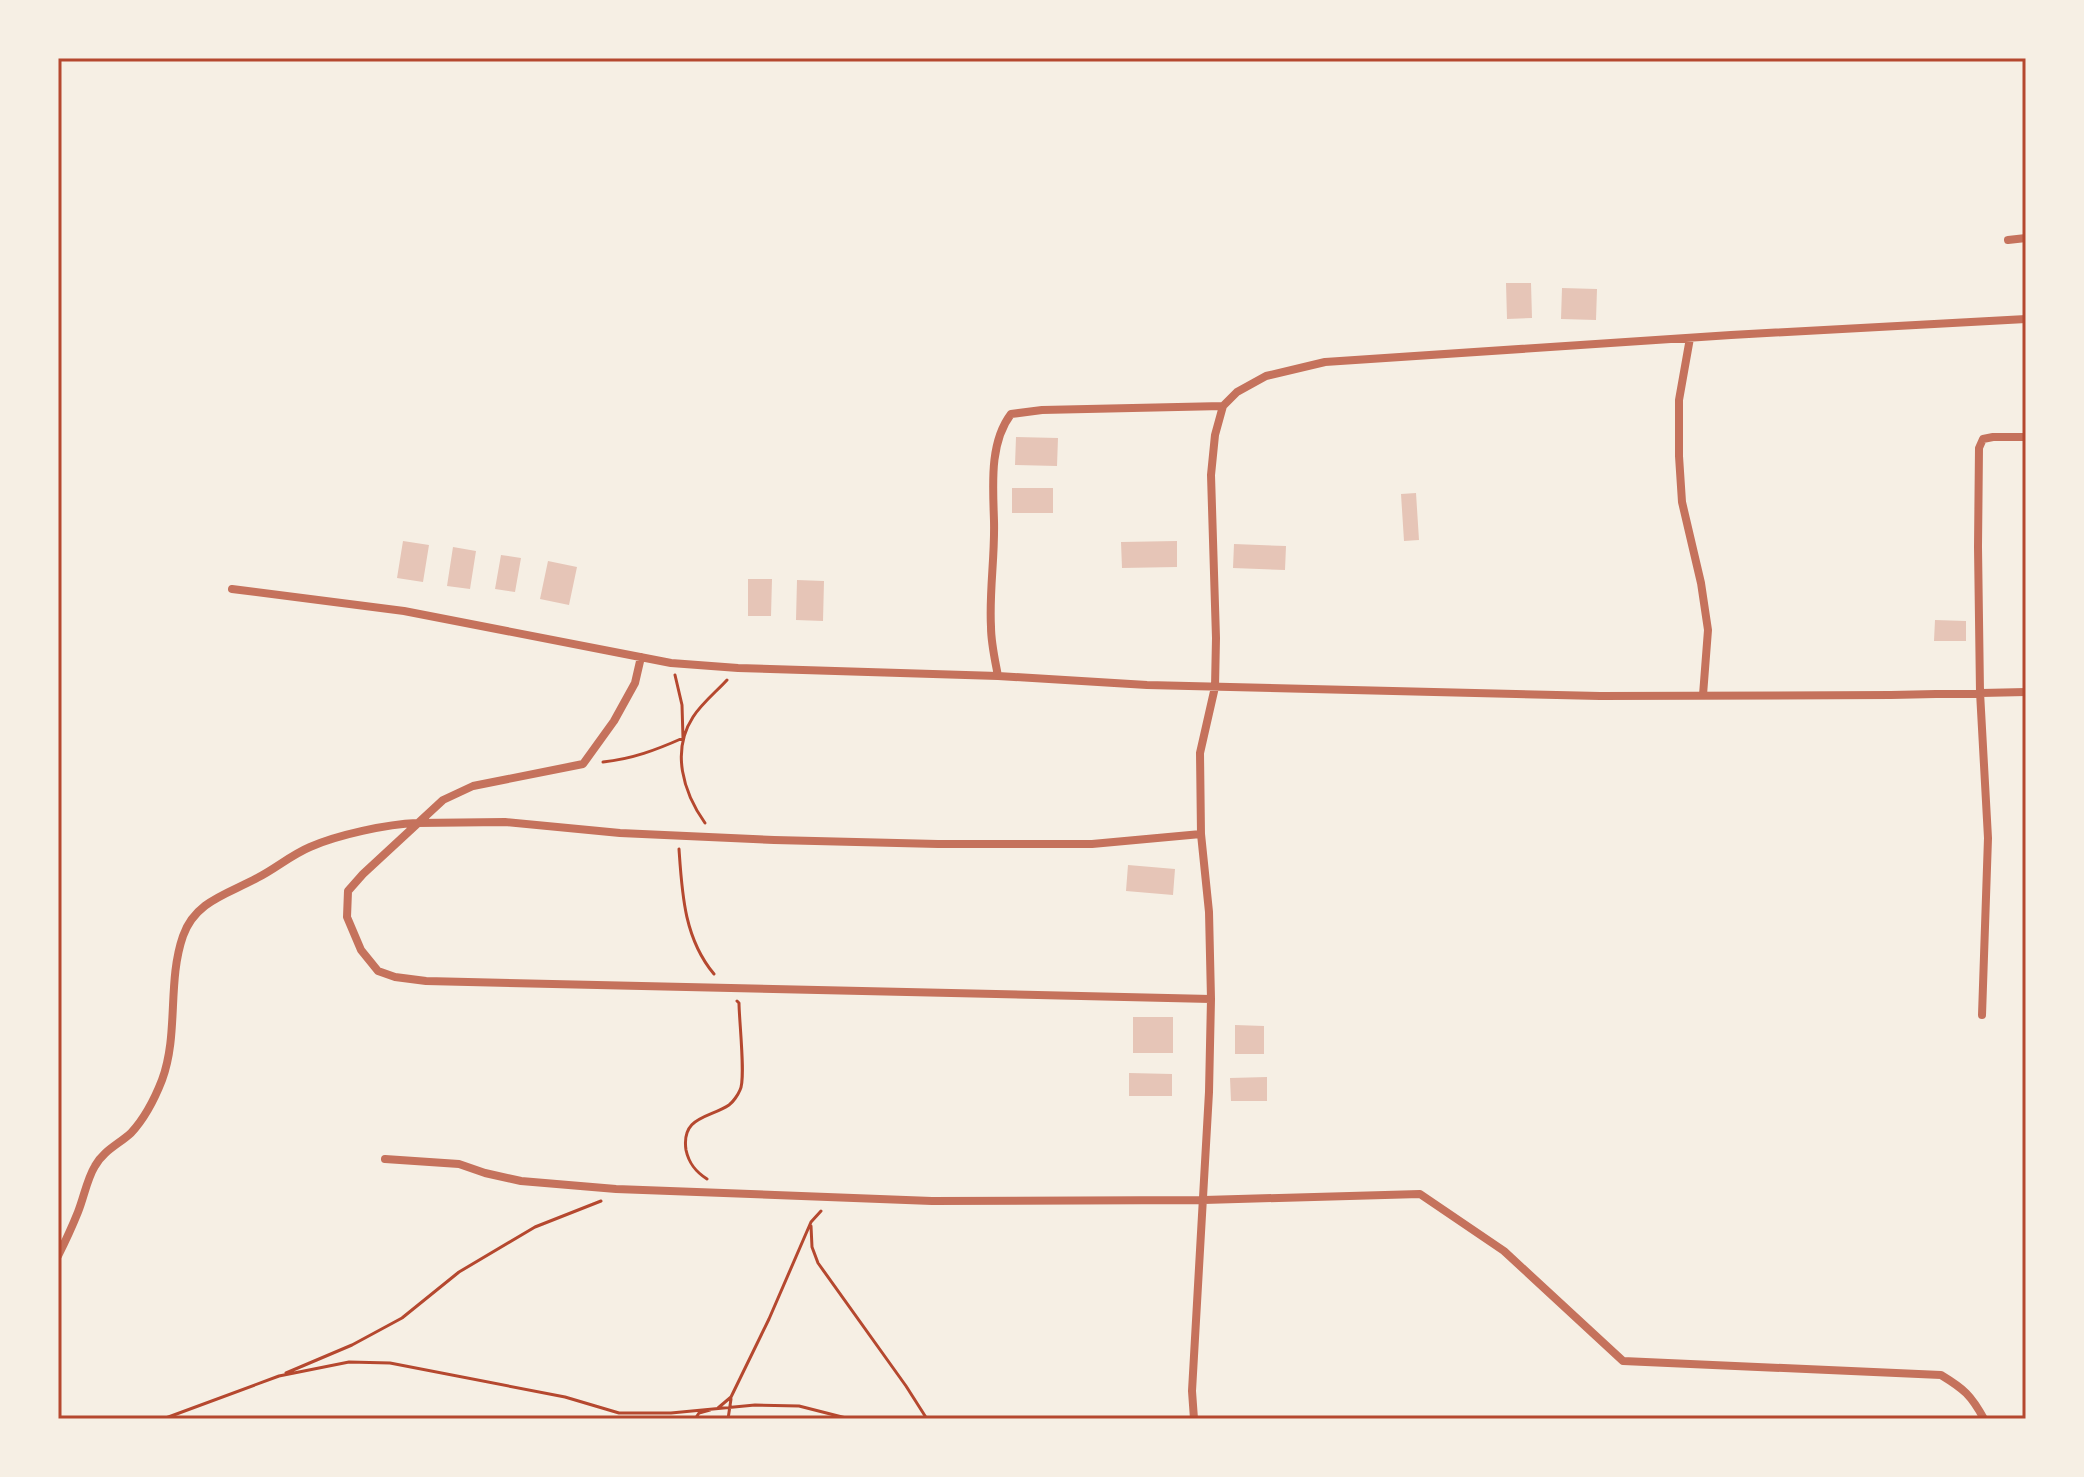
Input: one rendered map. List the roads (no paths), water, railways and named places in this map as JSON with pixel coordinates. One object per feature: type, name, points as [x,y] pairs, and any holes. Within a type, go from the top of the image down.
[{"type":"street","points":[[2008,240],[2026,238]]},
{"type":"street","points":[[1194,1419],[1192,1391],[1204,1200],[1211,999],[1209,912],[1201,834],[1200,753],[1215,687],[1211,475],[1215,435],[1223,406],[1237,392],[1266,376],[1325,362],[2026,319]]},
{"type":"street","points":[[1690,338],[1679,400],[1679,456],[1682,502],[1701,583],[1708,630],[1703,695]]},
{"type":"street","points":[[998,676],[991,630],[992,489],[999,439],[1011,414],[1042,410],[1223,406]]},
{"type":"street","points":[[1982,1015],[1988,838],[1980,692],[1979,448],[1983,439],[2026,437]]},
{"type":"street","points":[[232,589],[404,611],[671,663],[738,668],[998,676],[1147,685],[1600,696],[2026,692]]},
{"type":"street","points":[[641,657],[635,683],[628,696],[583,764],[473,786],[443,800],[348,891],[347,917],[361,950],[378,971],[395,977],[426,981],[1211,999]]},
{"type":"street","points":[[58,1256],[95,1166],[132,1132],[150,1106],[161,1081],[173,1021],[177,961],[190,919],[204,905],[262,876],[309,847],[352,834],[417,823],[505,822],[678,836],[938,844],[1092,844],[1201,834]]},
{"type":"street","points":[[385,1159],[459,1164],[521,1181],[616,1189],[932,1201],[1204,1200],[1420,1194],[1504,1251],[1623,1361],[1941,1375],[1972,1397],[1984,1419]]}]
